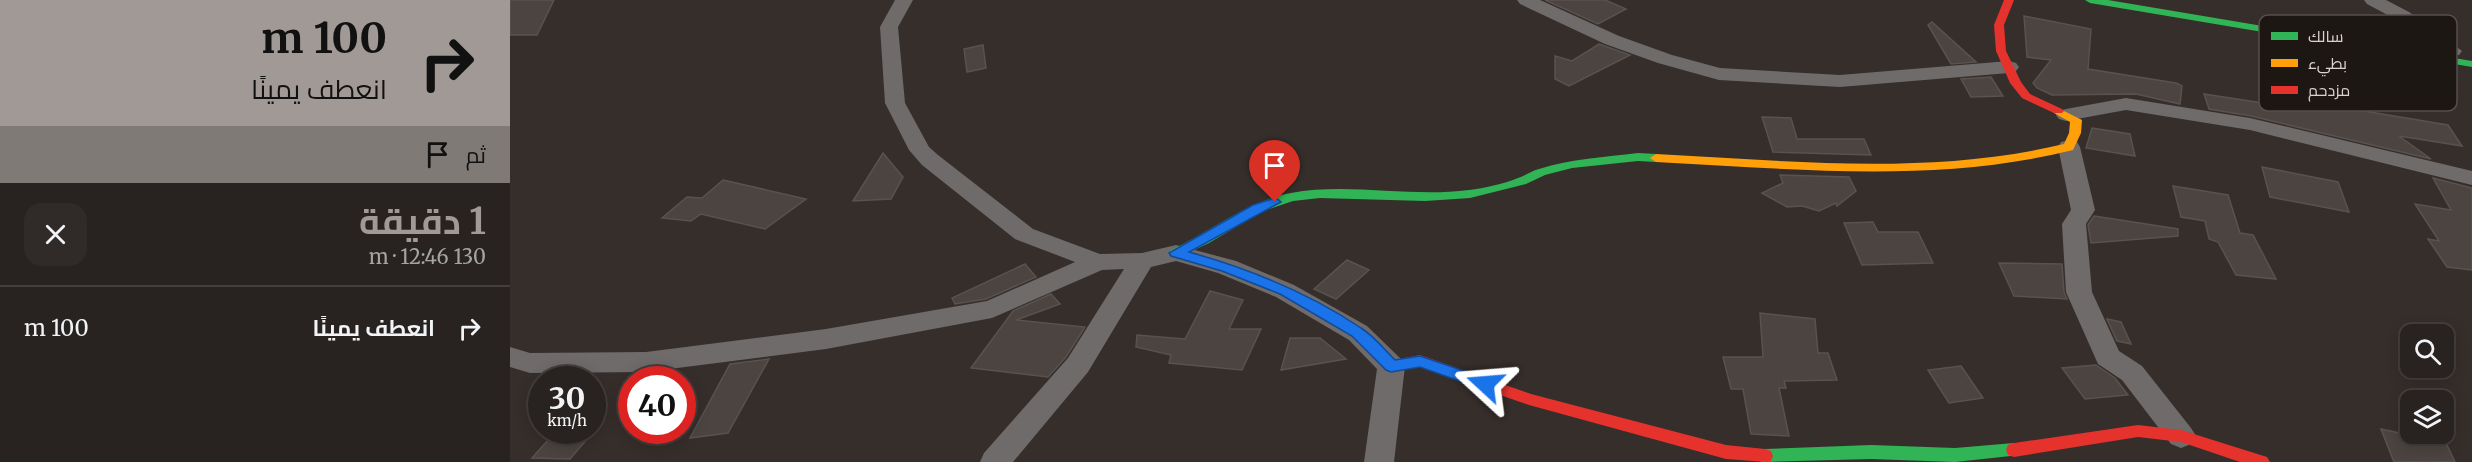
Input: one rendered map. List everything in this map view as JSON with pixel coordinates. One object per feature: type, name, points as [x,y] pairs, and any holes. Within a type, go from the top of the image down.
[{"type":"street","points":[[904,0],[890,27],[891,75],[895,104],[920,150],[1024,234],[1098,262],[1142,261],[1176,253],[1204,240],[1258,208],[1291,197],[1320,194],[1425,196],[1470,194],[1522,181],[1541,171],[1572,164],[1638,156],[1841,166],[1925,167],[2015,159],[2068,147]]},
{"type":"street","points":[[1526,0],[1612,40],[1665,59],[1719,74],[1840,81],[2009,67]]},
{"type":"street","points":[[2009,0],[1999,25],[2001,51],[2016,83],[2026,96],[2076,120],[2076,134],[2068,147],[2083,210],[2074,224],[2079,292],[2109,357],[2132,374],[2181,436]]},
{"type":"street","points":[[2090,0],[2259,28]]},
{"type":"street","points":[[2143,0],[2259,19]]},
{"type":"street","points":[[2373,0],[2403,15]]},
{"type":"street","points":[[2457,52],[2472,54]]},
{"type":"street","points":[[2457,61],[2472,64]]},
{"type":"street","points":[[2066,115],[2126,104],[2250,124],[2472,178]]},
{"type":"street","points":[[1176,253],[1227,267],[1285,291],[1358,333],[1391,366]]},
{"type":"street","points":[[995,462],[1078,365],[1142,261]]},
{"type":"street","points":[[510,357],[530,363],[646,362],[826,339],[992,309],[1098,262]]},
{"type":"street","points":[[1391,366],[1420,361],[1529,399],[1714,449],[1777,457],[1871,452],[1954,455],[2030,449],[2138,431],[2181,436],[2261,462]]},
{"type":"street","points":[[1379,462],[1391,366]]},
{"type":"building","points":[[510,0],[554,0],[537,35],[510,35]]},
{"type":"building","points":[[1545,0],[1605,0],[1626,9],[1598,24]]},
{"type":"building","points":[[2024,16],[2091,29],[2088,69],[2176,83],[2182,86],[2180,104],[2136,94],[2052,95],[2037,88],[2033,83],[2051,60],[2027,57]]},
{"type":"building","points":[[1932,22],[1976,62],[1951,64],[1928,25]]},
{"type":"building","points":[[1599,44],[1630,55],[1569,86],[1555,79],[1555,56],[1572,61]]},
{"type":"building","points":[[983,45],[986,68],[967,72],[964,49]]},
{"type":"building","points":[[1991,77],[2003,96],[1971,97],[1961,79]]},
{"type":"building","points":[[2204,94],[2259,102],[2259,111],[2364,111],[2448,125],[2462,146],[2399,136],[2431,159],[2251,116],[2209,109]]},
{"type":"building","points":[[1762,117],[1791,118],[1797,139],[1864,139],[1871,155],[1773,152]]},
{"type":"building","points":[[2092,128],[2130,134],[2135,156],[2086,148]]},
{"type":"building","points":[[883,153],[903,177],[891,199],[853,201]]},
{"type":"building","points":[[2262,167],[2338,182],[2349,212],[2270,197]]},
{"type":"building","points":[[1780,175],[1849,177],[1856,191],[1837,206],[1836,203],[1819,211],[1802,206],[1787,207],[1762,193],[1783,183]]},
{"type":"building","points":[[2433,178],[2472,188],[2472,270],[2447,267],[2428,239],[2439,241],[2415,204],[2451,210]]},
{"type":"building","points":[[723,180],[806,199],[765,229],[701,214],[691,221],[662,218],[687,197],[702,198]]},
{"type":"building","points":[[2173,186],[2228,195],[2240,233],[2253,235],[2276,279],[2236,275],[2218,242],[2209,239],[2205,221],[2181,217]]},
{"type":"building","points":[[2094,216],[2178,229],[2178,236],[2091,243],[2088,225]]},
{"type":"building","points":[[1873,222],[1878,232],[1918,232],[1933,263],[1862,265],[1844,223]]},
{"type":"building","points":[[1347,260],[1369,270],[1336,299],[1314,289]]},
{"type":"building","points":[[1999,263],[2062,264],[2064,292],[2067,299],[2014,296]]},
{"type":"building","points":[[1025,264],[1036,277],[986,299],[955,304],[952,298]]},
{"type":"building","points":[[1210,291],[1243,300],[1229,329],[1261,329],[1242,370],[1169,363],[1171,355],[1136,347],[1137,335],[1185,339]]},
{"type":"building","points":[[1051,294],[1060,304],[1016,320],[1085,327],[1066,357],[1048,377],[971,368],[1013,311]]},
{"type":"building","points":[[1760,313],[1815,319],[1818,353],[1828,353],[1837,380],[1784,381],[1786,388],[1779,388],[1789,436],[1751,434],[1743,389],[1731,389],[1723,357],[1763,357]]},
{"type":"building","points":[[2107,319],[2121,322],[2131,344],[2117,341]]},
{"type":"building","points":[[1290,338],[1320,338],[1346,359],[1281,370]]},
{"type":"building","points":[[769,359],[728,433],[696,437],[696,427],[730,364]]},
{"type":"building","points":[[2096,365],[2115,378],[2128,395],[2085,399],[2062,368]]},
{"type":"building","points":[[1961,366],[1983,398],[1949,403],[1928,370]]},
{"type":"building","points":[[2381,429],[2400,433],[2400,444],[2446,444],[2455,462],[2394,462]]},
{"type":"building","points":[[544,444],[583,444],[570,459],[532,458]]},
{"type":"traffic: fast","points":[[2090,0],[2259,28]]},
{"type":"traffic: fast","points":[[2457,61],[2472,64]]},
{"type":"traffic: fast","points":[[1176,253],[1204,240],[1258,208],[1291,197],[1320,194],[1425,197],[1470,194],[1522,181],[1541,172],[1572,164],[1638,157],[1656,158]]},
{"type":"traffic: fast","points":[[1765,456],[1871,452],[1955,455],[2014,450]]},
{"type":"traffic: slow","points":[[1656,158],[1836,168],[1928,168],[1972,165],[2023,158],[2069,147],[2075,133],[2076,120],[2058,111]]},
{"type":"traffic: jam","points":[[2009,0],[1999,25],[2001,51],[2016,83],[2026,96],[2058,111]]},
{"type":"traffic: jam","points":[[1391,366],[1420,361],[1529,399],[1726,452],[1765,456]]},
{"type":"traffic: jam","points":[[2014,450],[2138,431],[2181,436],[2261,462]]},
{"type":"route","points":[[1275,202],[1258,208],[1204,240],[1176,253],[1227,267],[1285,291],[1358,333],[1391,366],[1420,361],[1485,384]]}]
